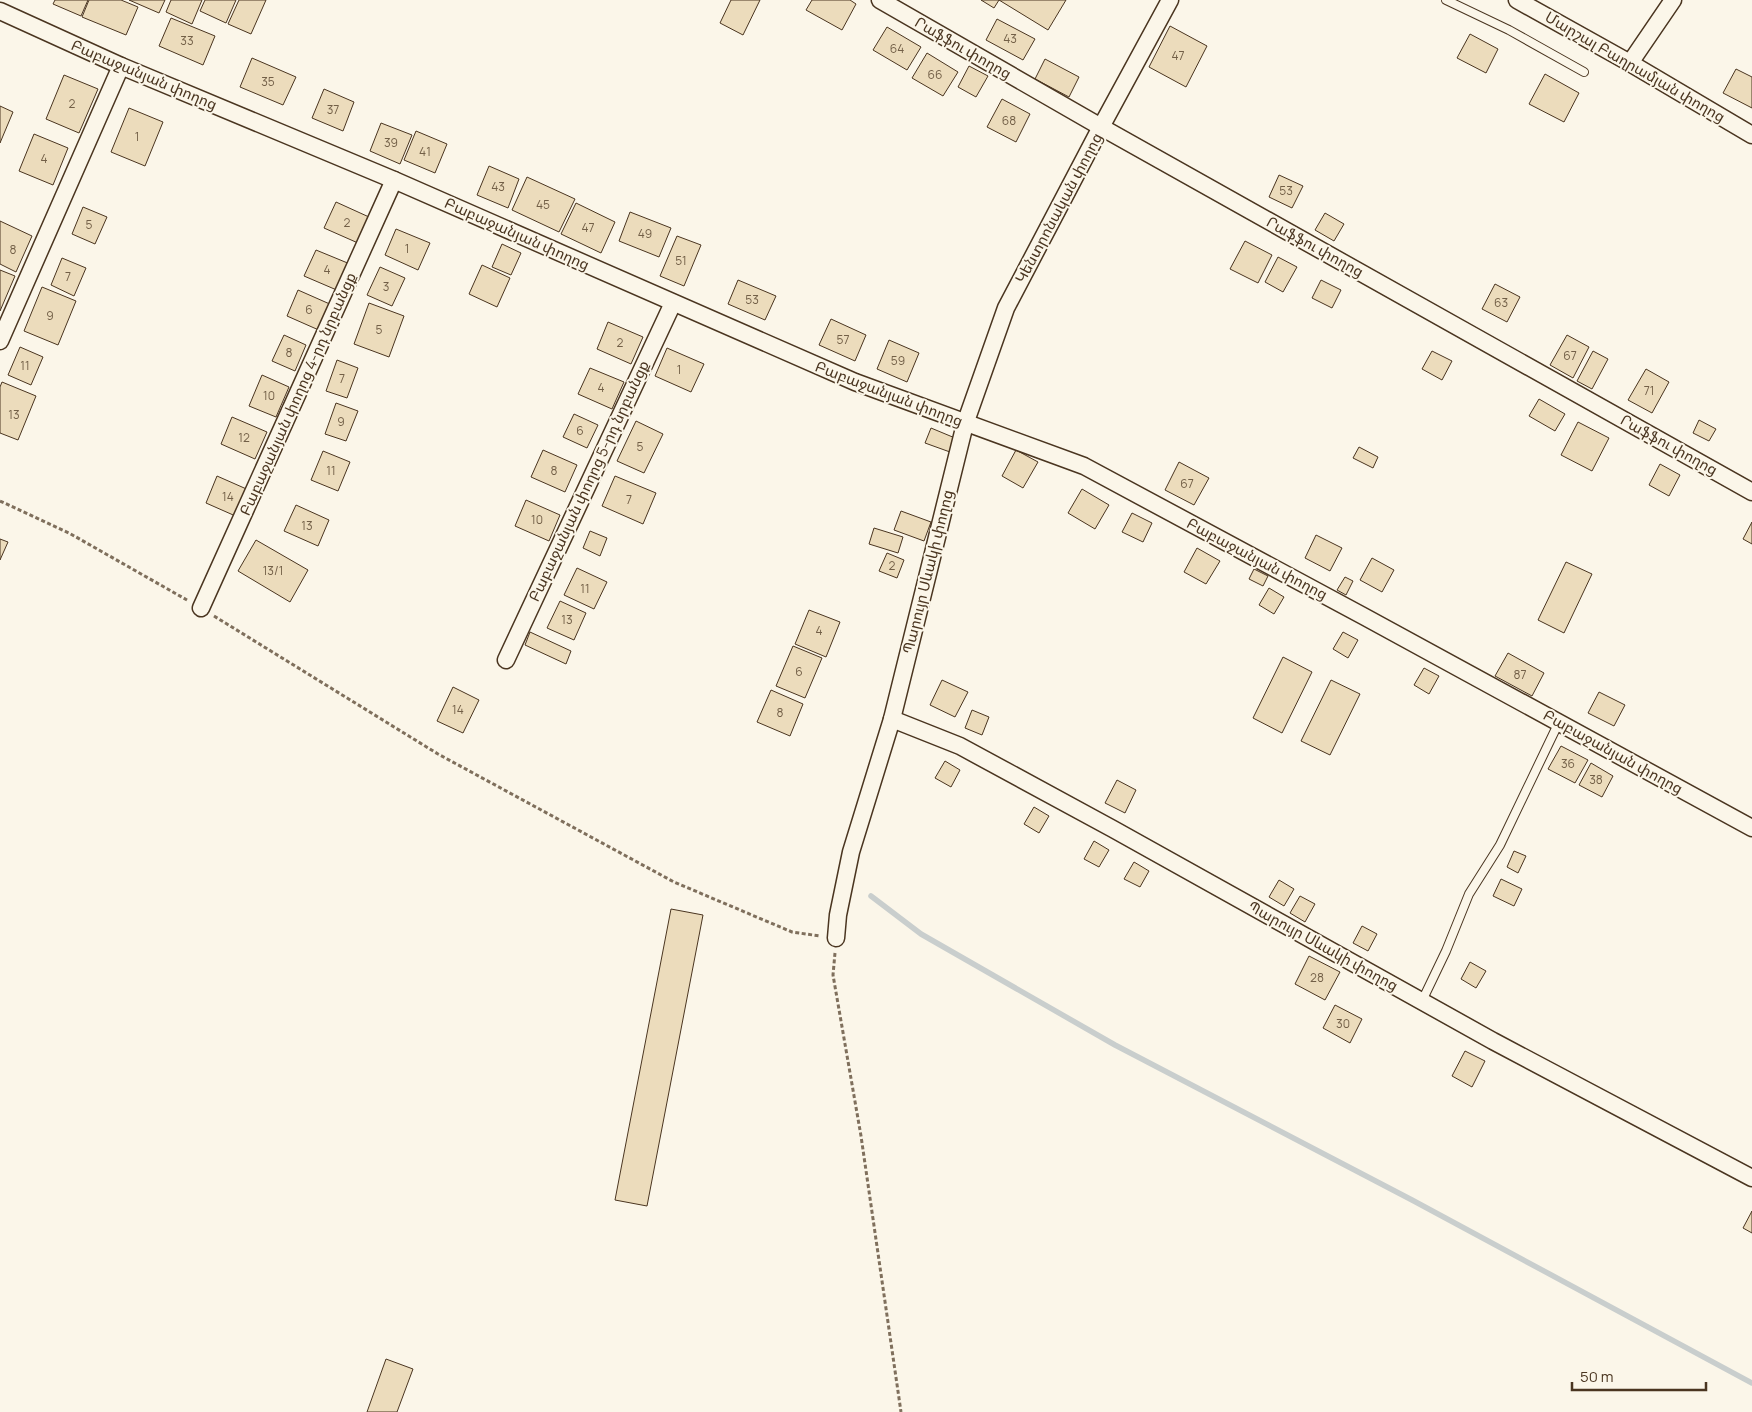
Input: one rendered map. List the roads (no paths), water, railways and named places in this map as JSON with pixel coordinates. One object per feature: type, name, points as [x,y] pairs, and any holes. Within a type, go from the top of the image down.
[{"type":"street","name":"Րաֆֆու փողոց","points":[[880,0],[1101,127],[1752,492]]},
{"type":"street","name":"Կենտրոնական փողոց","points":[[965,424],[1006,308],[1170,0]]},
{"type":"street","name":"Մարշալ Բաղրամյան փողոց","points":[[1517,0],[1630,63],[1752,135]]},
{"type":"street","points":[[1630,63],[1673,0]]},
{"type":"street","name":"Բաբաջանյան փողոց","points":[[0,11],[121,66],[394,180],[855,382],[965,424],[1084,466],[1752,828]]},
{"type":"street","points":[[0,341],[121,66]]},
{"type":"street","name":"Բաբաջանյան փողոց 4-րդ նրբանցք","points":[[202,608],[394,180]]},
{"type":"street","name":"Բաբաջանյան փողոց 5-րդ նրբանցք","points":[[506,660],[673,303]]},
{"type":"street","name":"Պարույր Սևակի փողոց","points":[[836,938],[838,915],[850,852],[892,720],[965,424]]},
{"type":"street","name":"Պարույր Սևակի փողոց","points":[[892,720],[969,751],[1493,1041],[1752,1178]]},
{"type":"lane","points":[[1446,0],[1509,30],[1584,72]]},
{"type":"lane","points":[[1422,1001],[1446,951],[1469,894],[1500,845],[1559,722]]},
{"type":"waterway","points":[[871,896],[921,934],[1115,1045],[1412,1200],[1752,1383]]}]
